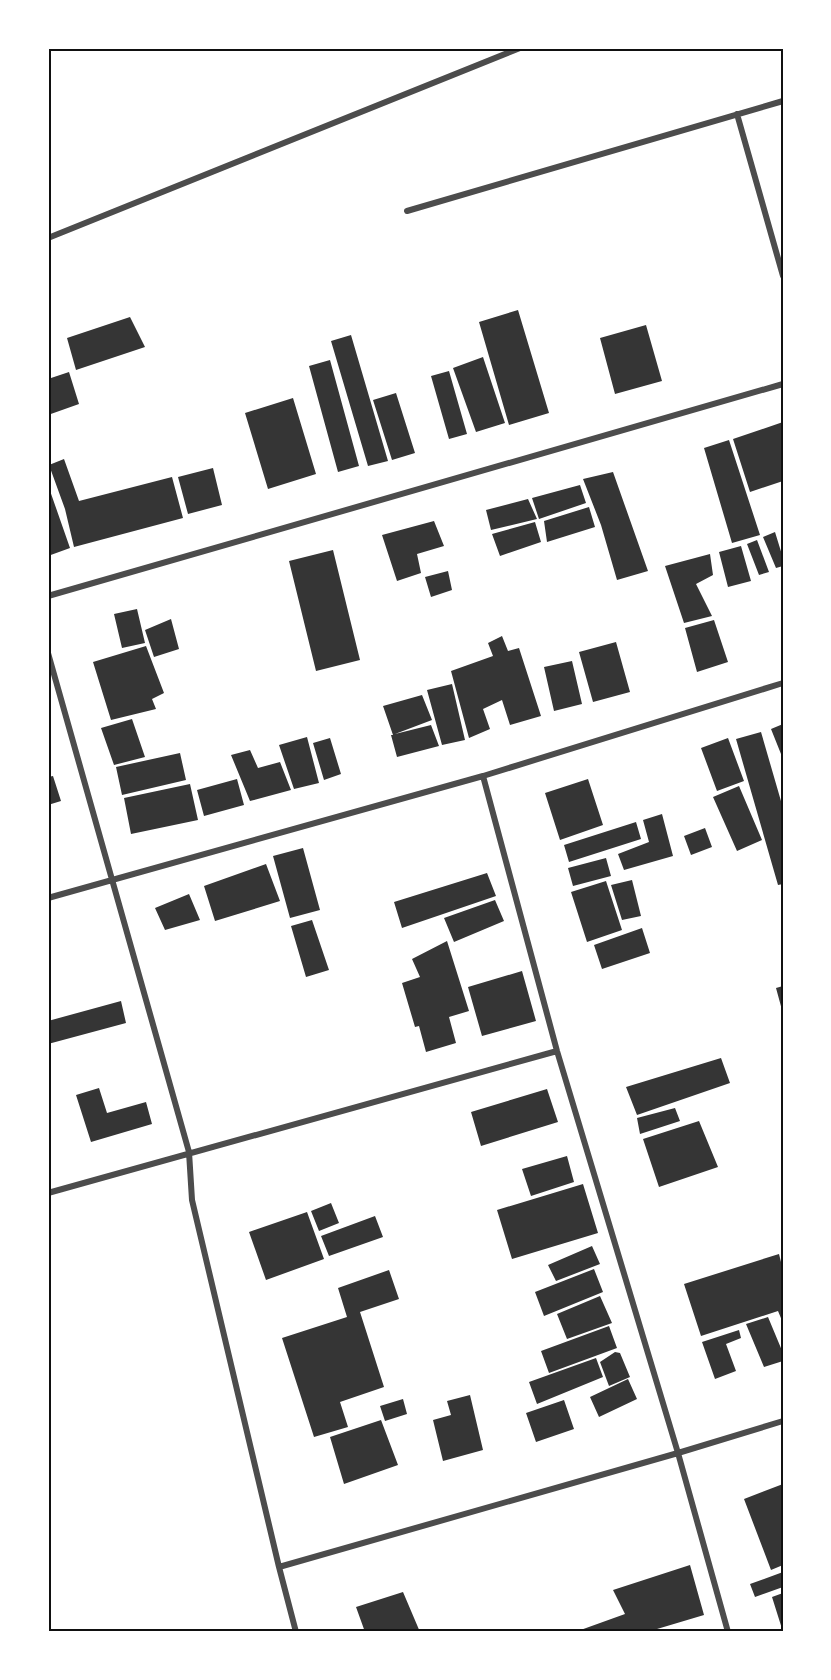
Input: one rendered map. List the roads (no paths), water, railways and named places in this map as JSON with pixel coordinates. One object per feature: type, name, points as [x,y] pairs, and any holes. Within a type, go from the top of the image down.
[{"type":"street","points":[[48,238],[520,48]]},
{"type":"street","points":[[406,211],[783,101]]},
{"type":"street","points":[[737,114],[783,276]]},
{"type":"street","points":[[48,596],[783,384]]},
{"type":"street","points":[[48,653],[189,1152],[192,1200],[296,1632]]},
{"type":"street","points":[[48,898],[483,776],[783,683]]},
{"type":"street","points":[[483,776],[557,1050],[678,1453],[728,1632]]},
{"type":"street","points":[[48,1193],[557,1050]]},
{"type":"street","points":[[279,1567],[783,1421]]}]
